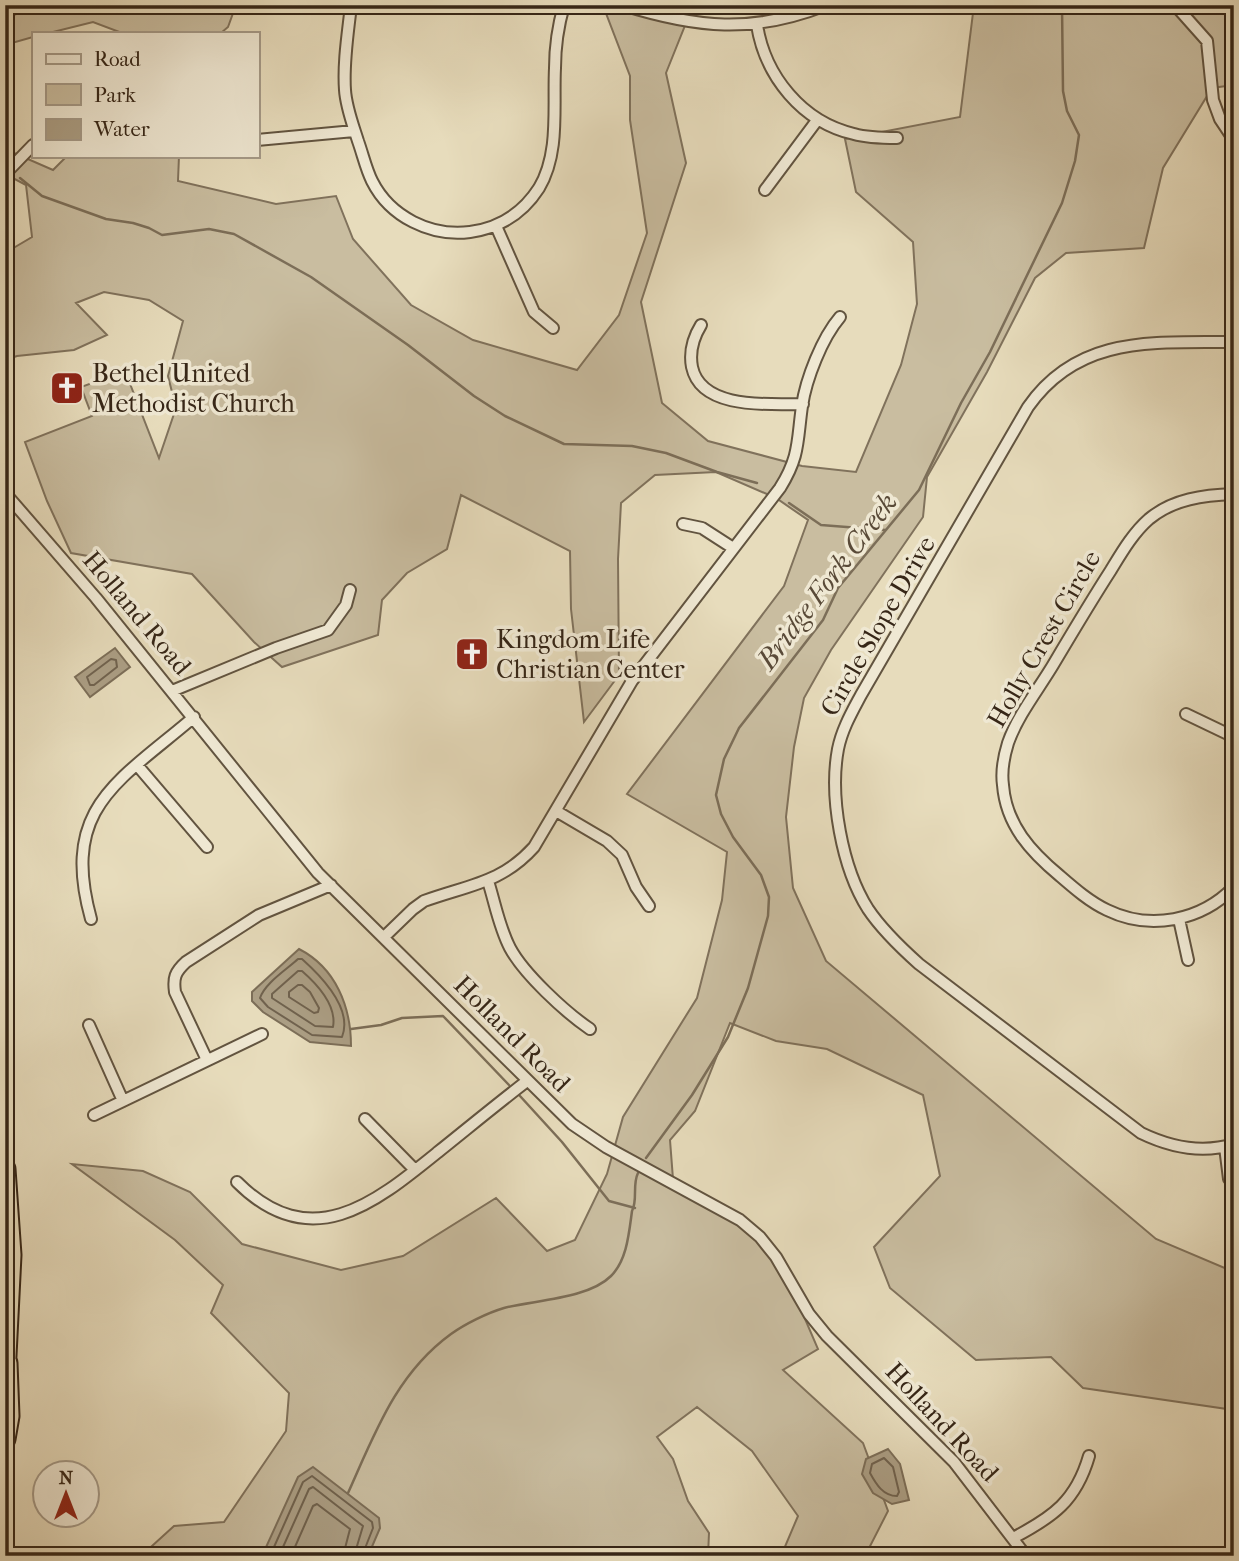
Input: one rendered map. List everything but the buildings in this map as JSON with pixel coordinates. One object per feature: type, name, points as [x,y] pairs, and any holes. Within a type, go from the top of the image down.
[{"type":"highway","points":[[5,1169],[11,1255],[6,1367],[9,1416],[5,1439]]},
{"type":"street","points":[[401,5],[380,8],[351,6],[345,85],[355,131],[374,184],[388,204],[405,217],[428,228],[453,233],[474,232],[496,226],[515,214],[531,199],[548,167],[553,144],[557,41],[564,5]]},
{"type":"street","points":[[623,5],[682,21],[719,25],[757,25],[810,12],[826,5]]},
{"type":"street","points":[[1175,5],[1207,41],[1213,100],[1220,119],[1234,140]]},
{"type":"street","points":[[757,25],[766,58],[778,80],[800,105],[818,119],[853,134],[898,138]]},
{"type":"street","points":[[765,190],[818,119]]},
{"type":"street","points":[[259,141],[355,131]]},
{"type":"street","points":[[5,174],[32,146]]},
{"type":"street","points":[[496,226],[534,312],[553,328]]},
{"type":"street","points":[[384,937],[425,901],[505,873],[520,863],[534,848],[632,681],[791,470],[798,450],[807,386],[825,339],[841,317]]},
{"type":"street","points":[[701,325],[693,340],[690,354],[692,370],[707,390],[720,398],[803,404]]},
{"type":"street","name":"Circle Slope Drive","points":[[1229,1145],[1198,1149],[1180,1147],[1157,1141],[1141,1133],[919,964],[895,942],[867,908],[852,875],[838,817],[835,777],[842,732],[861,695],[1028,407],[1046,384],[1071,365],[1112,348],[1152,343],[1234,342]]},
{"type":"street","name":"Holland Road","points":[[5,493],[96,598],[277,823],[331,885],[572,1124],[594,1140],[722,1208],[760,1237],[780,1263],[809,1314],[827,1336],[954,1462],[1026,1556]]},
{"type":"street","name":"Holly Crest Circle","points":[[1234,494],[1197,497],[1177,503],[1161,510],[1139,529],[1094,596],[1013,730],[1004,760],[1003,784],[1012,822],[1023,841],[1046,864],[1094,903],[1109,911],[1128,918],[1150,921],[1180,919],[1201,912],[1234,887]]},
{"type":"street","points":[[683,524],[702,528],[733,548]]},
{"type":"street","points":[[172,691],[276,648],[328,630],[346,605],[351,590]]},
{"type":"street","points":[[1186,714],[1234,737]]},
{"type":"street","points":[[91,919],[81,871],[85,833],[93,814],[104,797],[137,765],[194,717]]},
{"type":"street","points":[[137,765],[207,847]]},
{"type":"street","points":[[556,811],[607,841],[622,855],[636,887],[649,906]]},
{"type":"street","points":[[488,881],[509,945],[517,960],[575,1019],[590,1029]]},
{"type":"street","points":[[207,1060],[175,992],[174,980],[179,969],[259,915],[331,885]]},
{"type":"street","points":[[1180,919],[1188,960]]},
{"type":"street","points":[[89,1025],[123,1101]]},
{"type":"street","points":[[94,1115],[262,1034]]},
{"type":"street","points":[[237,1182],[251,1196],[276,1210],[300,1217],[322,1218],[344,1214],[366,1206],[386,1194],[527,1081]]},
{"type":"street","points":[[365,1119],[415,1170]]},
{"type":"street","points":[[1229,1145],[1229,1179]]},
{"type":"street","points":[[1013,1538],[1039,1524],[1066,1502],[1079,1482],[1088,1456]]},
{"type":"green space","points":[[42,5],[236,5],[228,27],[222,32],[119,32],[93,22],[53,32],[32,32],[32,37],[5,45],[5,18]]},
{"type":"green space","points":[[608,5],[683,5],[692,8],[666,73],[686,163],[641,302],[662,403],[708,441],[802,466],[856,472],[901,365],[917,304],[913,242],[856,192],[845,139],[960,117],[974,5],[1234,5],[1234,85],[1212,88],[1163,168],[1144,248],[1066,253],[1035,278],[987,372],[927,477],[923,517],[831,650],[804,698],[794,747],[786,817],[793,888],[826,961],[1156,1239],[1234,1272],[1234,1410],[1083,1388],[1051,1357],[976,1360],[890,1288],[874,1247],[940,1176],[923,1095],[827,1049],[776,1041],[730,1023],[695,1111],[670,1140],[673,1179],[741,1216],[790,1284],[818,1349],[783,1370],[863,1443],[888,1511],[865,1556],[781,1556],[798,1516],[752,1451],[697,1407],[657,1437],[673,1459],[688,1501],[709,1533],[708,1556],[141,1556],[174,1526],[224,1522],[286,1431],[289,1393],[211,1313],[223,1285],[175,1240],[72,1164],[143,1171],[190,1192],[242,1244],[341,1270],[403,1256],[496,1198],[547,1251],[575,1240],[607,1174],[623,1117],[697,998],[722,900],[727,852],[627,794],[784,586],[808,520],[776,498],[716,472],[655,475],[621,503],[618,559],[619,675],[584,722],[571,609],[570,551],[461,495],[447,549],[407,573],[382,600],[378,635],[282,667],[254,642],[192,574],[71,553],[47,501],[25,442],[92,416],[81,387],[125,371],[159,458],[176,408],[168,376],[183,321],[149,300],[104,292],[76,303],[107,335],[74,350],[17,356],[5,360],[5,253],[32,237],[26,185],[5,174],[5,149],[53,170],[65,158],[179,158],[178,181],[276,204],[336,196],[353,239],[411,305],[473,340],[577,370],[619,315],[647,233],[630,120],[630,76],[604,8]]},
{"type":"water","points":[[115,648],[130,667],[90,697],[75,677]]},
{"type":"water","points":[[299,949],[323,967],[339,990],[348,1017],[351,1046],[310,1042],[263,1012],[252,1001],[252,992]]},
{"type":"water","points":[[888,1449],[900,1464],[909,1500],[892,1504],[873,1493],[862,1474],[866,1459]]},
{"type":"water","points":[[313,1467],[379,1518],[380,1528],[368,1556],[262,1556],[298,1477]]},
{"type":"waterway","name":"Bridge Fork Creek","points":[[646,1158],[692,1095],[728,1037],[748,988],[768,916],[769,897],[761,875],[733,837],[721,814],[716,795],[724,759],[739,728],[823,620],[838,588],[919,490],[1062,203],[1075,161],[1079,135],[1067,111],[1063,91],[1062,5]]},
{"type":"waterway","points":[[20,178],[42,196],[106,219],[149,228],[162,235],[209,229],[234,234],[311,277],[505,416],[564,444],[632,446],[666,453],[757,483]]},
{"type":"waterway","points":[[789,503],[821,525],[885,530]]},
{"type":"waterway","points":[[351,1029],[381,1025],[402,1018],[443,1016],[509,1085]]},
{"type":"waterway","points":[[520,1096],[562,1142],[609,1201],[635,1208]]},
{"type":"waterway","name":"Bridge Fork Creek","points":[[348,1493],[378,1427],[401,1386],[432,1350],[451,1334],[497,1310],[589,1290],[611,1276],[621,1262],[626,1246],[638,1173]]},
{"type":"place","name":"Bethel United Methodist Church","points":[[67,388]]},
{"type":"place","name":"Kingdom Life Christian Center","points":[[472,654]]}]
